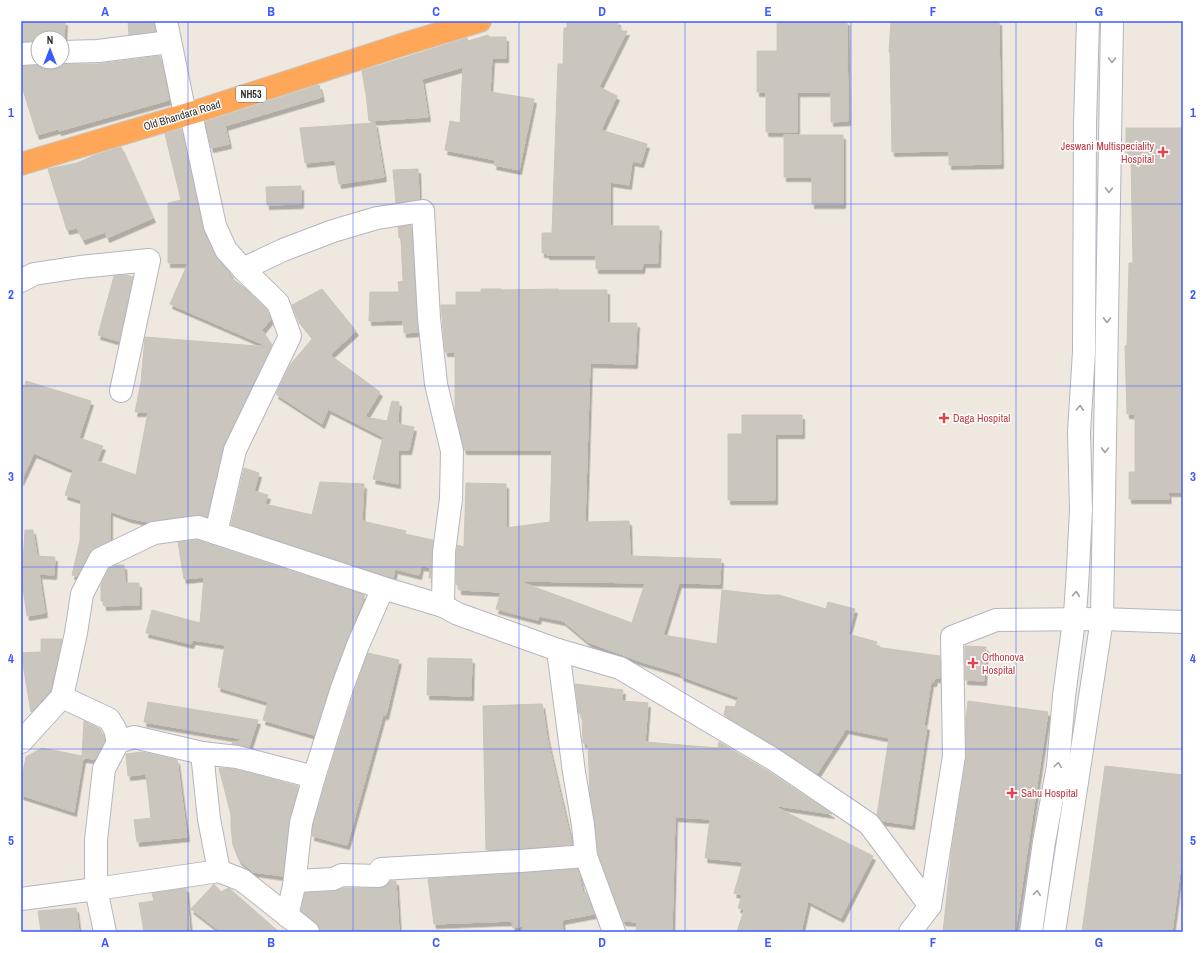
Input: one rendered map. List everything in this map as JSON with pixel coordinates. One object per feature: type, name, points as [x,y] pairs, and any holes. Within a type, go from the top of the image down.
[{"type":"highway","name":"Old Bhandara Road","points":[[21,164],[188,114],[452,25],[480,21]]},
{"type":"street","points":[[166,21],[215,226],[226,250],[278,304],[290,336],[236,450],[216,533]]},
{"type":"street","points":[[1031,932],[1044,842],[1058,766],[1064,696],[1074,620],[1080,510],[1079,432],[1084,352],[1083,282],[1086,209],[1088,21]]},
{"type":"street","points":[[1054,932],[1102,619],[1112,21]]},
{"type":"street","points":[[70,52],[98,51],[170,42]]},
{"type":"street","points":[[1086,105],[1111,104]]},
{"type":"street","points":[[243,269],[283,250],[333,231],[377,218],[423,211],[429,318],[435,376],[452,451],[451,499],[444,552],[444,606]]},
{"type":"street","points":[[21,280],[34,274],[80,267],[149,260],[121,391]]},
{"type":"street","points":[[21,742],[62,697],[76,633],[82,594],[100,559],[154,533],[198,527],[383,588],[444,606],[458,614],[558,650],[620,668],[773,759],[870,824],[930,906]]},
{"type":"street","points":[[287,916],[294,886],[301,822],[314,777],[342,688],[358,645],[383,588]]},
{"type":"street","points":[[910,932],[930,906],[954,756],[952,637],[996,620],[1102,619],[1183,622]]},
{"type":"street","points":[[558,650],[583,825],[586,856],[614,932]]},
{"type":"street","points":[[62,697],[109,719],[115,729],[118,742],[104,769],[96,840],[96,888],[105,932]]},
{"type":"street","points":[[118,742],[134,737],[202,753],[236,757],[314,777]]},
{"type":"street","points":[[202,753],[209,819],[219,871]]},
{"type":"street","points":[[294,886],[297,881],[333,879],[342,875],[379,876],[381,869],[586,856]]},
{"type":"street","points":[[21,899],[219,871],[242,880],[308,932]]},
{"type":"building","points":[[21,21],[65,21],[64,30],[30,30],[30,41],[21,41]]},
{"type":"building","points":[[128,21],[154,21],[155,31],[129,35]]},
{"type":"building","points":[[567,21],[618,21],[618,28],[621,28],[621,31],[627,31],[599,87],[617,96],[601,130],[647,144],[641,163],[632,161],[629,185],[610,182],[610,226],[659,226],[658,263],[643,263],[642,269],[596,269],[596,255],[547,255],[547,253],[542,253],[542,233],[552,233],[558,64],[563,64],[564,28],[567,28]]},
{"type":"building","points":[[777,21],[847,21],[848,121],[831,122],[831,92],[797,92],[797,132],[766,132],[766,92],[757,92],[757,51],[777,51]]},
{"type":"building","points":[[891,21],[999,21],[1001,164],[949,165],[949,151],[892,152],[889,52]]},
{"type":"building","points":[[488,35],[489,37],[506,37],[506,58],[492,58],[490,92],[534,99],[519,170],[494,165],[495,160],[445,150],[450,121],[460,123],[463,67],[422,79],[428,117],[369,121],[362,71],[467,38],[468,41]]},
{"type":"building","points":[[160,56],[169,100],[59,131],[58,129],[37,135],[21,83],[21,66],[30,66],[30,70],[70,70],[70,64],[98,64]]},
{"type":"building","points":[[319,85],[322,97],[225,126],[229,144],[211,148],[205,122]]},
{"type":"building","points":[[375,123],[384,177],[339,184],[335,160],[305,163],[300,128]]},
{"type":"building","points":[[1126,128],[1183,128],[1183,492],[1168,492],[1169,499],[1129,499],[1129,472],[1135,472],[1135,414],[1127,414],[1125,346],[1127,345],[1129,263],[1133,263],[1131,156],[1126,156]]},
{"type":"building","points":[[181,129],[204,231],[215,255],[231,274],[229,276],[246,289],[267,310],[271,319],[262,330],[272,345],[224,445],[207,517],[196,515],[148,522],[129,518],[110,511],[110,541],[95,548],[89,553],[77,576],[72,575],[80,541],[81,500],[65,495],[73,470],[34,453],[21,481],[21,384],[25,386],[26,381],[91,401],[79,438],[103,446],[97,461],[136,475],[148,412],[135,412],[141,382],[145,337],[269,347],[170,304],[188,263],[168,263],[168,203],[181,200],[165,134]]},
{"type":"building","points":[[784,135],[843,135],[843,204],[812,204],[812,177],[784,177]]},
{"type":"building","points":[[121,147],[153,218],[107,238],[105,232],[83,240],[77,228],[67,230],[48,169],[77,163],[95,155]]},
{"type":"building","points":[[418,169],[419,199],[396,203],[393,170]]},
{"type":"building","points":[[301,186],[301,204],[267,205],[266,187]]},
{"type":"building","points":[[411,225],[418,332],[404,333],[403,320],[369,321],[370,292],[399,292],[398,282],[403,281],[401,238],[399,238],[398,227]]},
{"type":"building","points":[[126,275],[133,277],[119,341],[98,335],[114,276]]},
{"type":"building","points":[[322,289],[356,331],[330,355],[380,392],[365,417],[387,421],[392,401],[399,402],[398,424],[414,427],[409,450],[398,450],[398,484],[373,479],[383,437],[328,409],[322,424],[276,394],[290,365],[313,338],[297,318],[292,305]]},
{"type":"building","points":[[481,289],[607,290],[607,323],[637,323],[635,364],[590,363],[585,522],[629,521],[630,556],[721,559],[720,584],[679,583],[663,635],[717,644],[722,590],[779,595],[826,609],[828,602],[855,609],[848,634],[877,642],[875,647],[940,656],[940,678],[935,678],[934,682],[931,682],[924,725],[927,726],[912,825],[882,821],[877,815],[889,738],[846,729],[817,774],[779,748],[724,715],[726,706],[735,707],[738,697],[681,676],[682,674],[639,661],[588,642],[563,621],[539,616],[538,620],[496,609],[501,592],[459,590],[459,585],[456,585],[456,553],[458,545],[464,547],[466,483],[506,484],[506,528],[550,522],[552,450],[464,450],[455,411],[455,352],[445,352],[441,305],[456,305],[456,292],[481,292]],"holes":[[[518,581],[645,583],[632,623]]]},
{"type":"building","points":[[742,415],[802,415],[802,434],[775,434],[775,500],[728,500],[728,434],[742,434]]},
{"type":"building","points":[[244,468],[259,473],[254,491],[268,495],[265,504],[312,515],[320,482],[364,484],[362,521],[406,531],[405,534],[433,540],[431,578],[429,578],[430,567],[421,566],[419,575],[395,569],[393,578],[231,525]]},
{"type":"building","points":[[25,530],[33,530],[37,556],[55,557],[54,575],[39,574],[45,613],[27,616],[22,581]]},
{"type":"building","points":[[197,540],[365,595],[330,684],[314,735],[263,720],[268,702],[218,687],[225,645],[193,640],[191,644],[146,633],[152,610],[200,623],[204,577],[184,579],[178,542]]},
{"type":"building","points":[[116,565],[124,565],[125,583],[139,583],[139,605],[104,606],[104,601],[101,601],[101,585],[109,568]]},
{"type":"building","points":[[41,639],[62,639],[50,691],[31,712],[21,653],[41,652]]},
{"type":"building","points":[[965,646],[986,647],[984,681],[965,680]]},
{"type":"building","points":[[368,653],[399,660],[386,715],[383,715],[347,845],[312,836],[313,825],[354,692]]},
{"type":"building","points":[[428,658],[472,659],[471,696],[427,695]]},
{"type":"building","points":[[575,684],[623,690],[622,701],[648,703],[645,742],[718,748],[719,742],[766,770],[832,814],[772,805],[873,856],[841,918],[808,901],[801,932],[737,932],[744,910],[738,908],[742,895],[734,893],[743,862],[705,858],[710,819],[675,817],[672,932],[636,932],[637,922],[623,921],[598,853],[590,793],[588,744],[583,743],[582,714],[579,714]]},
{"type":"building","points":[[968,701],[1048,712],[1015,932],[943,932],[952,848],[966,758],[966,718]]},
{"type":"building","points":[[148,702],[258,720],[249,747],[232,744],[233,742],[248,740],[144,722]]},
{"type":"building","points":[[542,704],[547,738],[572,845],[486,850],[483,706]]},
{"type":"building","points":[[84,721],[100,729],[105,740],[95,759],[83,758],[74,812],[21,795],[21,782],[26,757],[42,748],[82,756]]},
{"type":"building","points":[[142,752],[177,760],[187,837],[137,842],[134,820],[151,818],[146,774],[128,776],[126,754]]},
{"type":"building","points":[[1105,766],[1183,775],[1183,849],[1172,932],[1082,932]]},
{"type":"building","points":[[219,768],[235,769],[298,786],[289,822],[283,876],[253,872],[239,860],[233,845],[231,815]]},
{"type":"building","points":[[578,869],[583,893],[586,892],[594,914],[562,920],[563,932],[523,932],[523,926],[513,928],[512,921],[434,924],[428,879]]},
{"type":"building","points":[[390,881],[396,881],[399,932],[320,932],[316,922],[301,911],[305,893],[334,891],[344,888],[379,888],[384,887]]},
{"type":"building","points":[[214,884],[221,892],[228,888],[230,889],[279,932],[221,932],[191,909]]},
{"type":"building","points":[[186,888],[190,932],[144,932],[139,903],[154,901],[152,893]]},
{"type":"building","points":[[76,908],[79,932],[41,932],[38,911]]},
{"type":"place","name":"Jeswani Multispeciality Hospital","points":[[1163,152]]},
{"type":"place","name":"Daga Hospital","points":[[944,418]]},
{"type":"place","name":"Orthonova Hospital","points":[[973,663]]},
{"type":"place","name":"Sahu Hospital","points":[[1012,793]]}]
